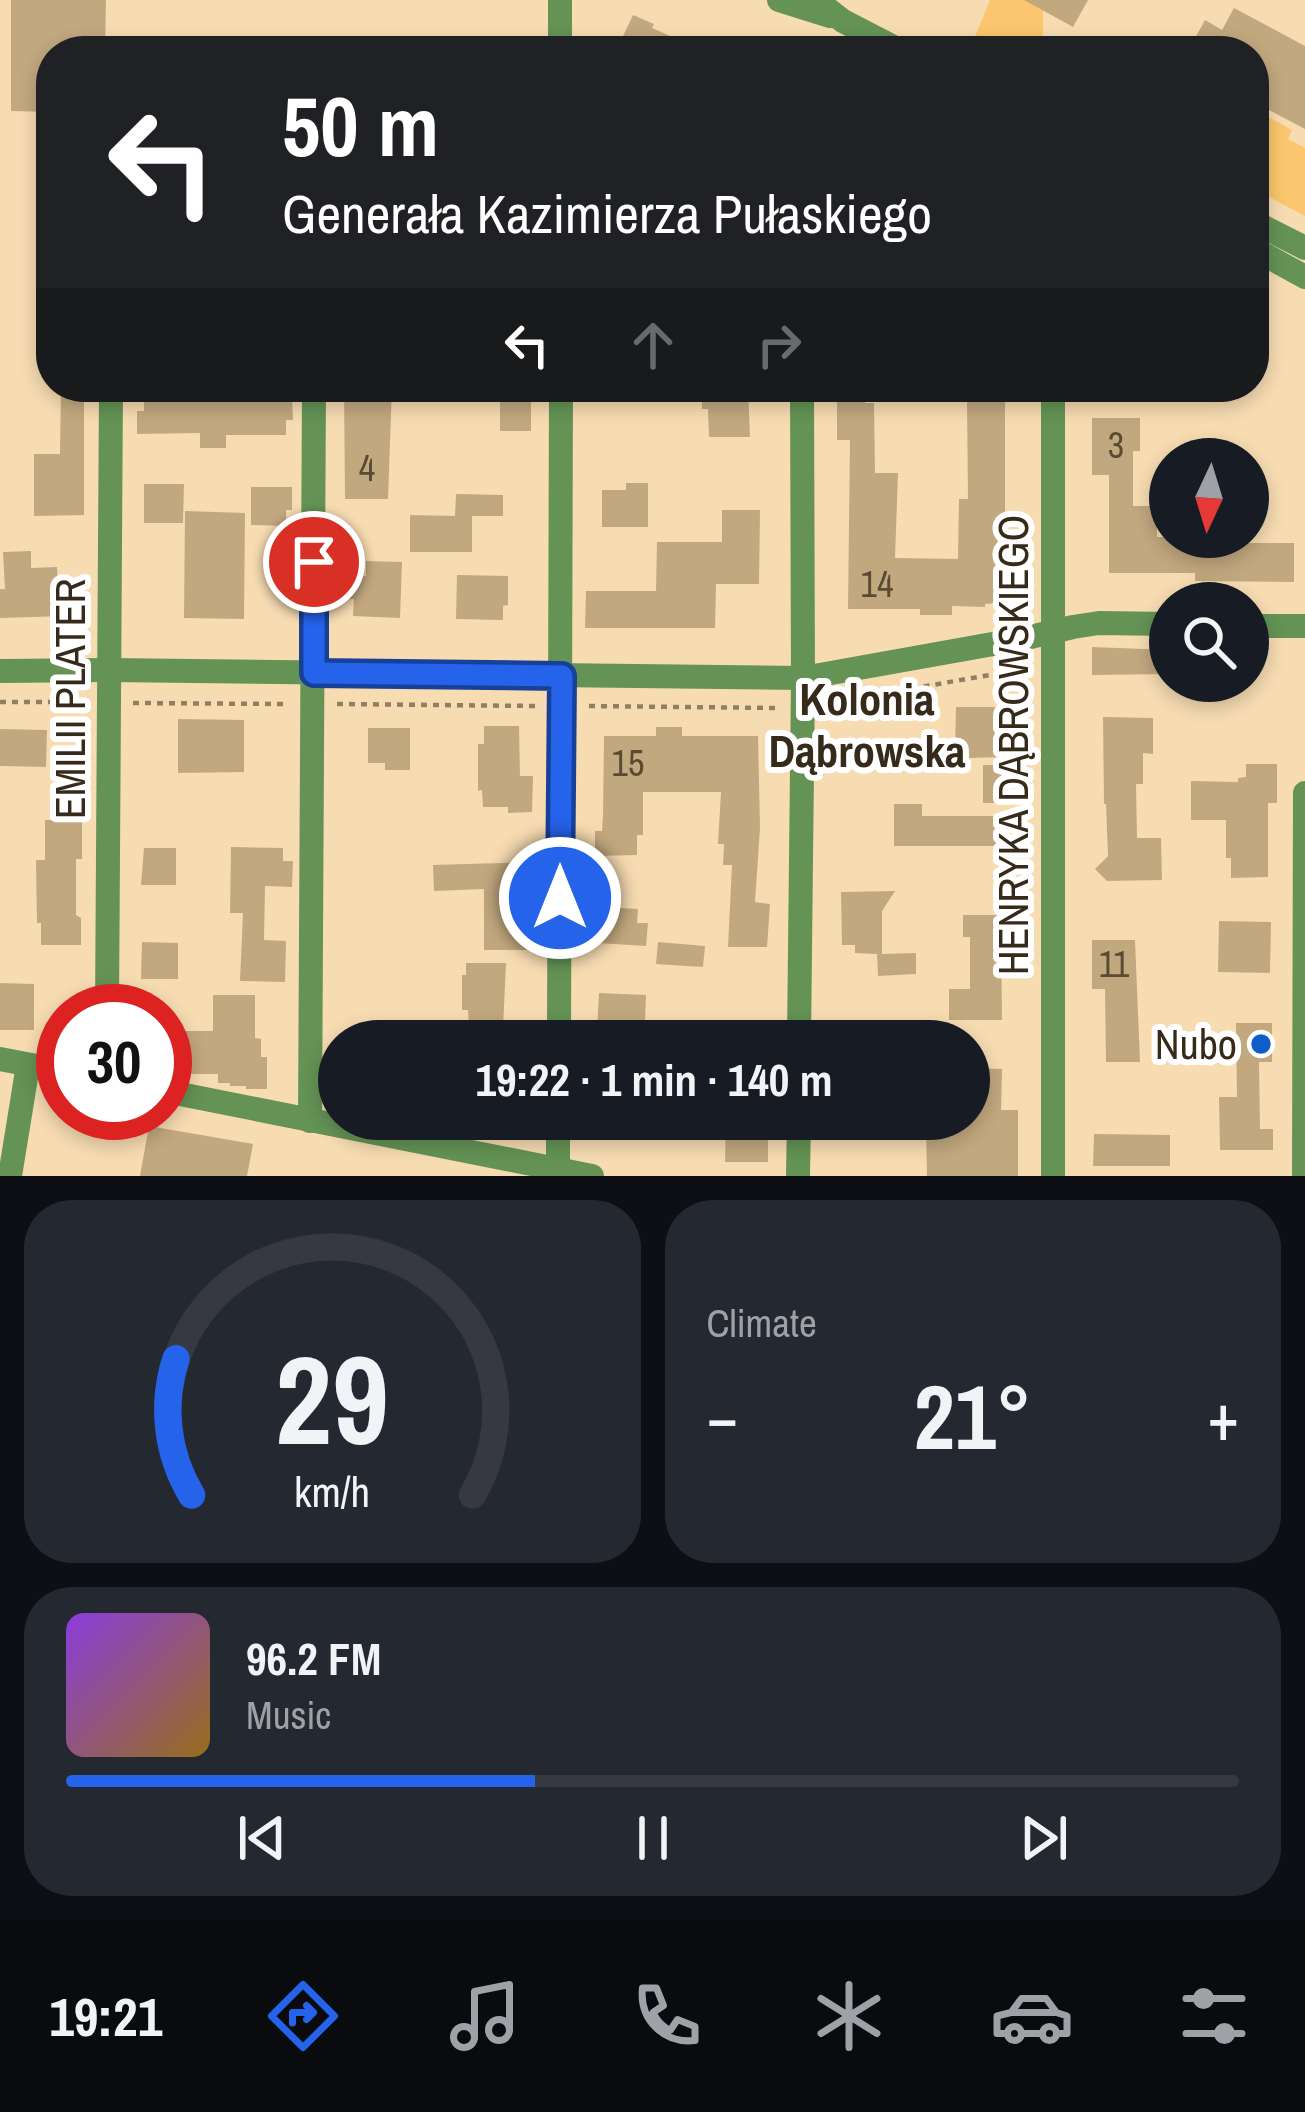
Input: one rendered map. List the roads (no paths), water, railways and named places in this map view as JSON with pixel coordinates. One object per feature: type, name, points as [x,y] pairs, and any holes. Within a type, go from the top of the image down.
[{"type":"street","points":[[560,0],[560,36]]},
{"type":"street","points":[[779,0],[872,36]]},
{"type":"street","points":[[816,0],[843,21]]},
{"type":"street","points":[[1269,230],[1305,248]]},
{"type":"street","points":[[1269,257],[1305,277]]},
{"type":"street","name":"EMILII PLATER","points":[[107,984],[111,402]]},
{"type":"street","points":[[310,1121],[314,402]]},
{"type":"street","points":[[559,1020],[561,402]]},
{"type":"street","points":[[800,1020],[802,402]]},
{"type":"street","name":"HENRYKA DĄBROWSKIEGO","points":[[1053,402],[1053,1176]]},
{"type":"street","points":[[0,671],[803,678],[1099,623],[1149,624]]},
{"type":"street","points":[[1269,626],[1305,626]]},
{"type":"street","points":[[1304,1176],[1305,794]]},
{"type":"street","points":[[0,1059],[36,1066]]},
{"type":"street","points":[[10,1176],[28,1065]]},
{"type":"street","points":[[192,1097],[592,1176]]},
{"type":"street","points":[[558,1140],[558,1169]]},
{"type":"street","points":[[798,1176],[799,1140]]},
{"type":"place","name":"Nubo","points":[[1261,1044]]},
{"type":"district","name":"Kolonia Dąbrowska","points":[[867,724]]}]
